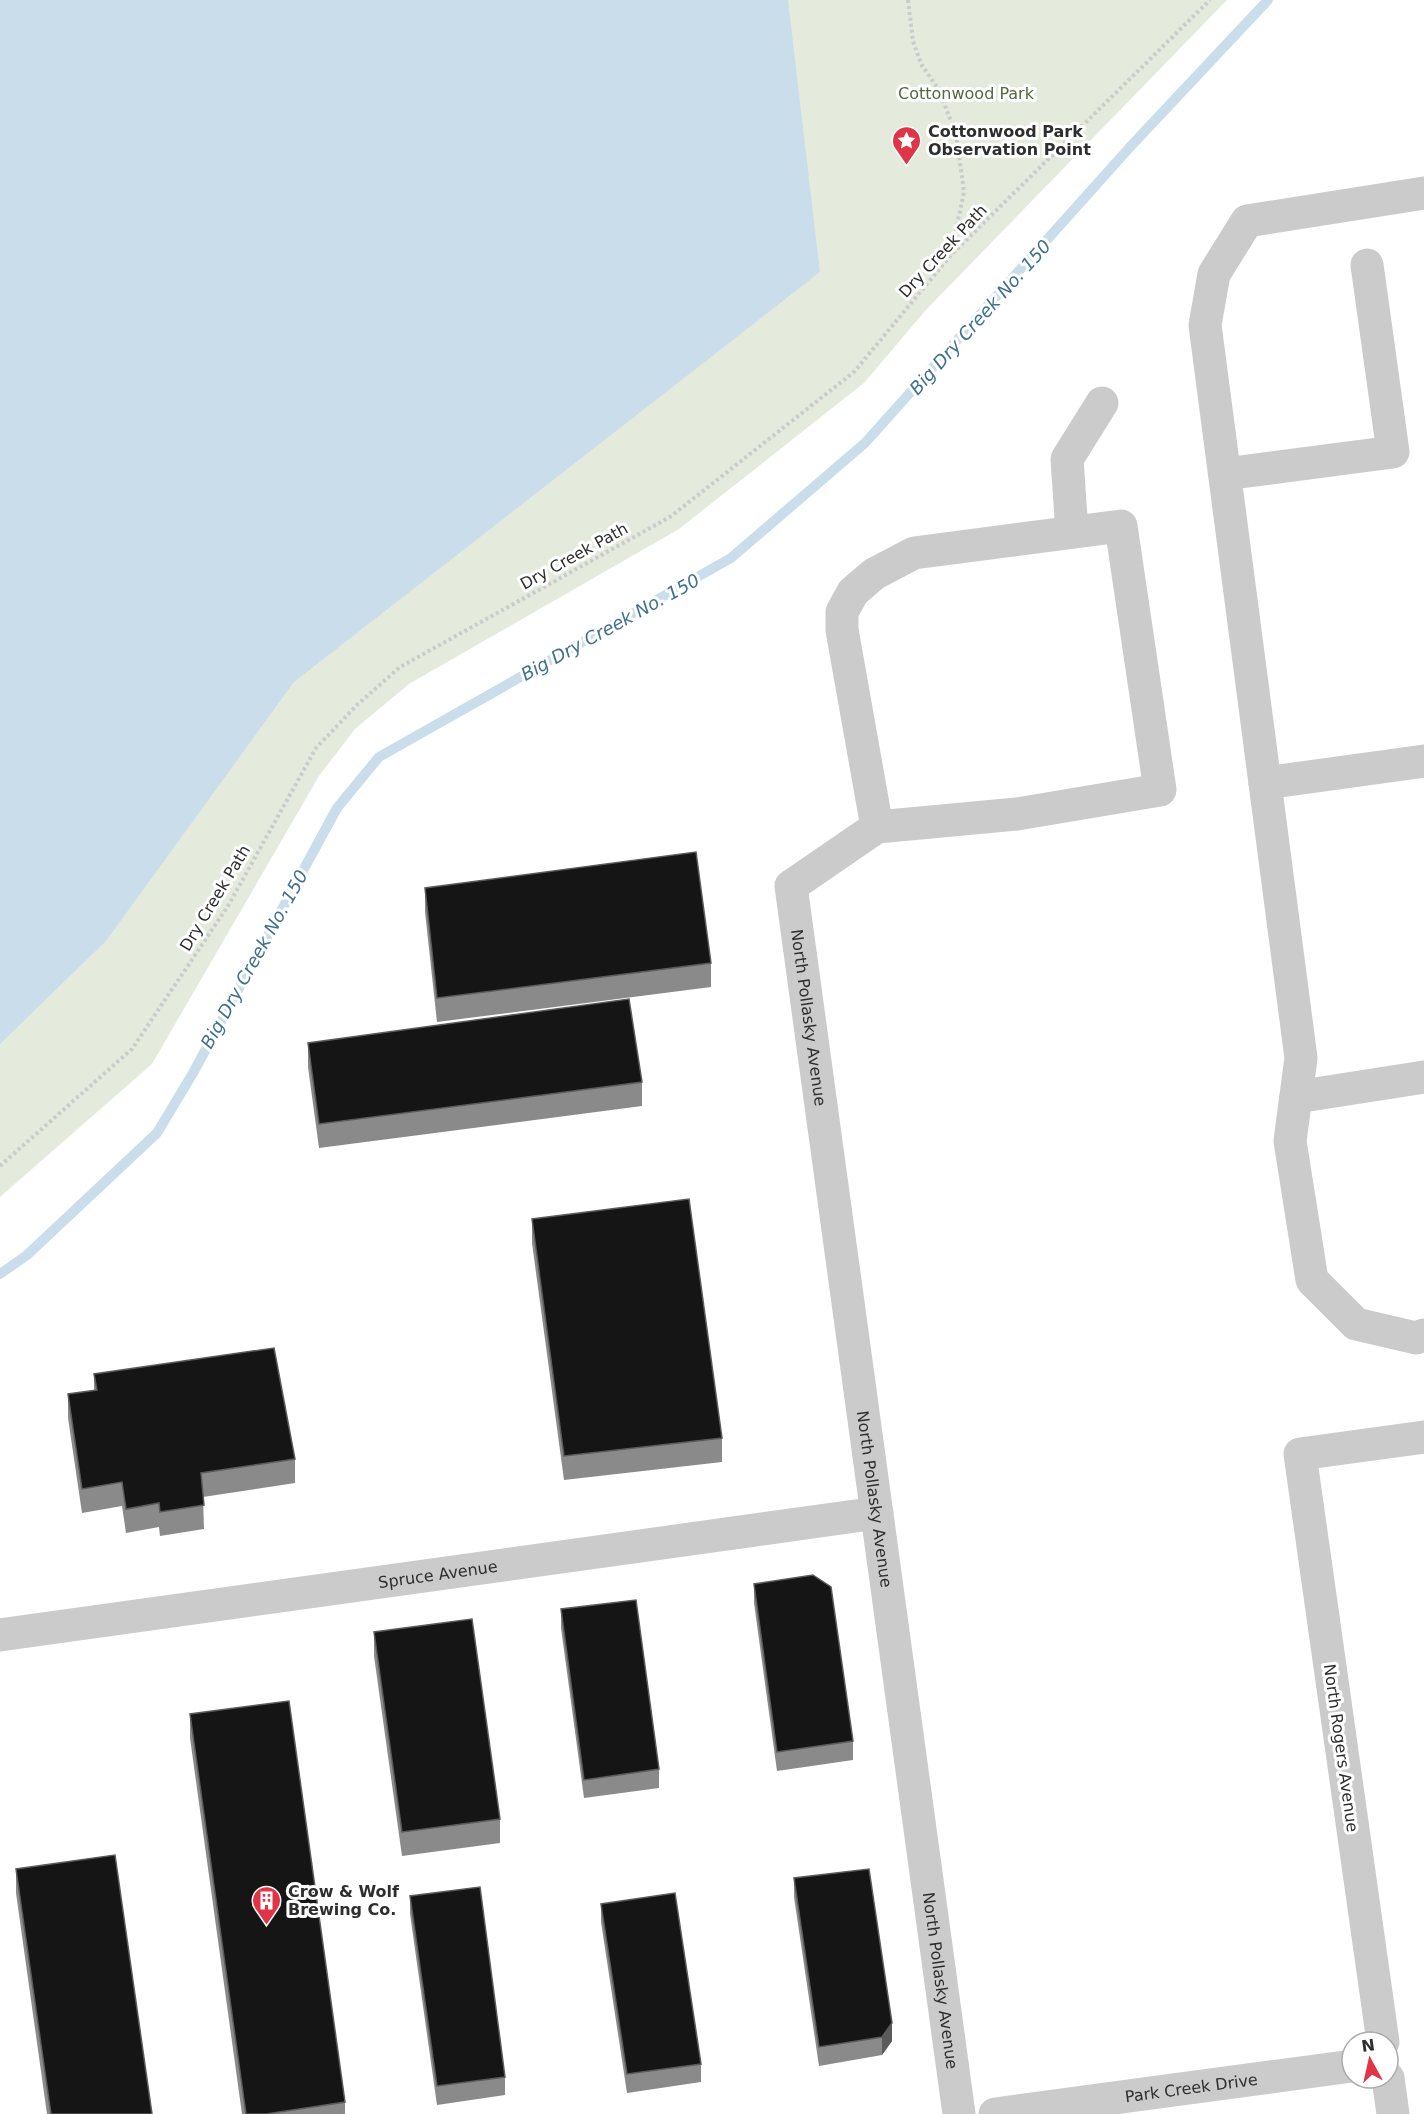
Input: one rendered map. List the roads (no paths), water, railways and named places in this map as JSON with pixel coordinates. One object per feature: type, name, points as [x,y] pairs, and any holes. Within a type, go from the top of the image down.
[{"type":"street","points":[[1424,193],[1247,221],[1214,274],[1205,325],[1301,1058],[1290,1141],[1312,1280],[1356,1324],[1416,1338],[1424,1335]]},
{"type":"street","points":[[1225,474],[1393,452],[1367,265]]},
{"type":"street","points":[[1072,532],[1066,459],[1102,404]]},
{"type":"street","points":[[1121,526],[1160,790],[1017,814],[877,827],[842,630],[842,612],[853,592],[874,574],[914,553],[1121,526]]},
{"type":"street","points":[[1265,783],[1424,761]]},
{"type":"street","name":"North Pollasky Avenue","points":[[877,827],[791,886],[959,2114]]},
{"type":"street","points":[[1296,1097],[1424,1077]]},
{"type":"street","name":"North Rogers Avenue","points":[[1381,2030],[1300,1454],[1424,1437]]},
{"type":"street","name":"Spruce Avenue","points":[[0,1635],[877,1513]]},
{"type":"street","name":"Park Creek Drive","points":[[994,2114],[1340,2068]]},
{"type":"street","points":[[1390,2090],[1393,2114]]},
{"type":"water","points":[[0,0],[788,0],[820,272],[294,682],[106,941],[0,1044]]},
{"type":"waterway","name":"Big Dry Creek No. 150","points":[[0,1274],[27,1255],[157,1133],[193,1073],[337,808],[379,757],[731,558],[865,443],[1130,147],[1268,0]]},
{"type":"place","name":"Cottonwood Park Observation Point","points":[[907,166]]},
{"type":"place","name":"Crow & Wolf Brewing Co.","points":[[267,1926]]},
{"type":"park label","name":"Cottonwood Park","points":[[966,93]]}]
